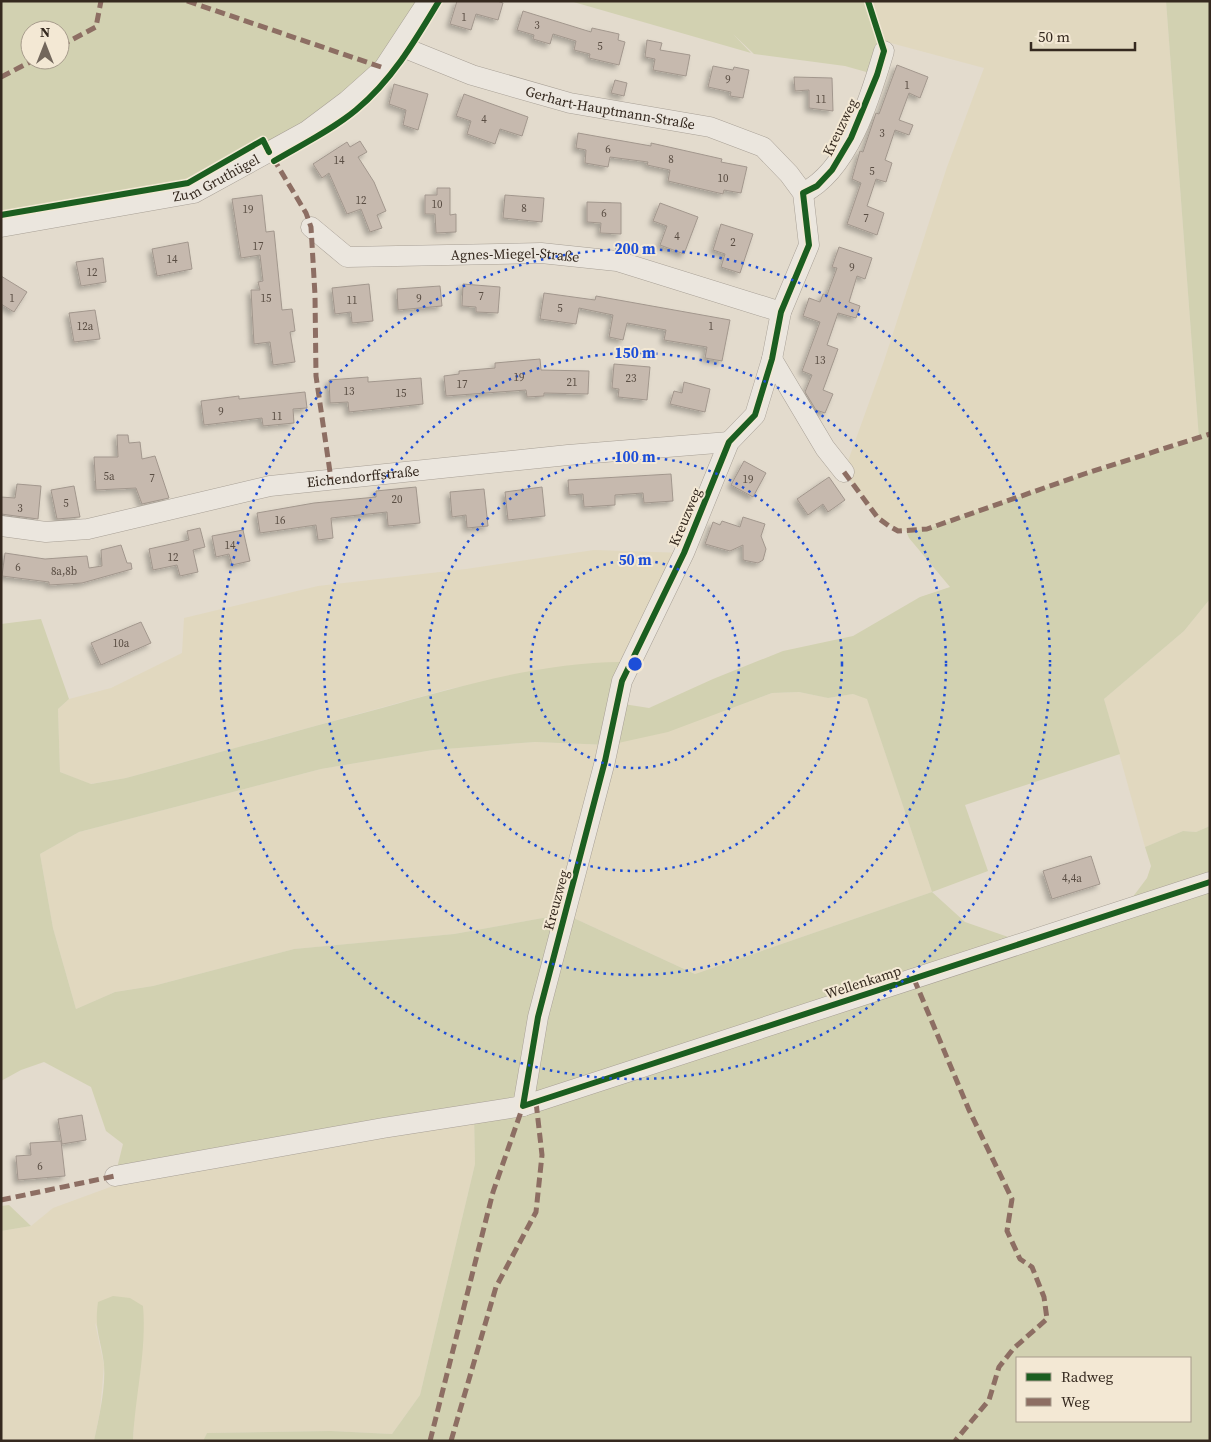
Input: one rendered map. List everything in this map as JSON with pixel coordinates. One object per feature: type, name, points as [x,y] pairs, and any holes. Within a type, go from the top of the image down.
[{"type":"street","name":"Zum Gruthügel","points":[[1,226],[194,193],[307,131],[347,101],[377,75],[400,46],[428,1]]},
{"type":"street","name":"Gerhart-Hauptmann-Straße","points":[[400,46],[472,75],[570,103],[710,127],[763,147],[789,174],[802,193]]},
{"type":"street","name":"Kreuzweg","points":[[523,1106],[538,1017],[605,761],[622,681],[684,552],[729,442],[755,415],[772,359],[781,312],[809,245],[802,193],[817,186],[832,170],[852,138],[884,51]]},
{"type":"street","name":"Agnes-Miegel-Straße","points":[[311,227],[347,257],[541,253],[617,262],[781,312]]},
{"type":"street","points":[[772,359],[825,448],[844,472]]},
{"type":"street","name":"Eichendorffstraße","points":[[1,526],[46,532],[88,528],[270,486],[568,455],[729,442]]},
{"type":"street","name":"Wellenkamp","points":[[115,1176],[382,1128],[523,1106],[1210,882]]},
{"type":"shaded area","points":[[869,1],[1166,1],[1199,439],[1087,473],[927,529],[898,531],[878,518],[844,472],[884,361],[947,167],[984,68],[887,42],[884,51]]},
{"type":"shaded area","points":[[594,550],[684,553],[630,662],[539,671],[449,689],[126,778],[90,784],[60,772],[58,709],[69,699],[111,688],[182,653],[184,618],[318,586],[466,569]]},
{"type":"shaded area","points":[[1210,599],[1210,826],[1196,832],[1183,831],[1145,847],[1104,699],[1184,631]]},
{"type":"shaded area","points":[[799,692],[828,698],[853,694],[867,698],[932,892],[695,974],[565,914],[454,934],[294,949],[153,986],[115,992],[76,1009],[53,928],[40,854],[79,832],[321,769],[433,750],[535,742],[609,745],[728,709],[772,693]]},
{"type":"shaded area","points":[[474,1114],[475,1164],[420,1395],[392,1434],[331,1431],[207,1433],[203,1441],[133,1441],[135,1401],[95,1323],[104,1365],[100,1411],[94,1441],[1,1441],[1,1231],[31,1226],[53,1208],[113,1186],[115,1176]]},
{"type":"green space","points":[[1,1],[428,1],[347,101],[194,193],[1,227]]},
{"type":"green space","points":[[570,1],[868,1],[884,51],[877,75],[845,66],[754,54],[733,34],[751,53]]},
{"type":"green space","points":[[1166,1],[1210,1],[1210,599],[1184,631],[1104,699],[1120,754],[965,805],[988,871],[932,892],[965,922],[1014,939],[1132,898],[1147,878],[1151,866],[1145,847],[1183,831],[1196,832],[1210,826],[1210,1441],[203,1441],[207,1433],[331,1431],[392,1434],[420,1395],[475,1164],[474,1114],[115,1176],[123,1144],[106,1131],[91,1087],[44,1062],[21,1070],[1,1081],[1,624],[41,619],[69,699],[58,709],[60,772],[91,784],[126,778],[473,683],[568,665],[630,662],[617,703],[649,708],[713,679],[783,651],[853,636],[920,597],[950,587],[909,538],[906,531],[927,529],[1087,473],[1199,439]],"holes":[[[799,692],[828,698],[853,694],[867,699],[932,892],[695,974],[565,914],[454,934],[294,949],[153,986],[115,992],[76,1009],[53,928],[40,854],[79,832],[321,769],[433,750],[535,742],[609,745],[668,732],[772,693]]]},
{"type":"green space","points":[[9,1205],[31,1226],[1,1231],[1,1206]]},
{"type":"green space","points":[[113,1296],[130,1298],[143,1306],[142,1356],[133,1441],[94,1441],[104,1383],[103,1355],[97,1327],[98,1302]]},
{"type":"building","points":[[457,1],[497,1],[503,3],[498,20],[476,14],[471,30],[450,24]]},
{"type":"building","points":[[523,11],[591,32],[592,28],[619,34],[618,40],[625,42],[619,65],[589,58],[590,54],[574,50],[576,41],[553,34],[550,44],[533,39],[534,35],[517,30]]},
{"type":"building","points":[[647,40],[662,43],[660,50],[690,55],[686,76],[653,70],[655,59],[645,57]]},
{"type":"building","points":[[897,65],[928,77],[920,98],[909,93],[899,120],[913,125],[909,135],[895,130],[885,160],[892,163],[886,182],[876,179],[867,206],[884,213],[877,235],[847,224],[861,183],[852,179],[860,151],[863,152],[876,113],[879,114]]},
{"type":"building","points":[[713,66],[733,70],[734,67],[749,70],[743,98],[730,96],[731,92],[708,87]]},
{"type":"building","points":[[794,77],[832,78],[833,111],[809,108],[809,90],[795,91]]},
{"type":"building","points":[[615,80],[627,83],[624,96],[611,93]]},
{"type":"building","points":[[394,84],[428,94],[418,130],[403,125],[406,110],[389,104]]},
{"type":"building","points":[[464,94],[528,117],[522,136],[500,129],[495,144],[467,134],[471,121],[456,116]]},
{"type":"building","points":[[578,133],[651,146],[651,143],[722,159],[721,162],[747,167],[741,193],[724,190],[723,194],[668,181],[670,170],[647,165],[648,162],[610,157],[608,167],[585,163],[586,150],[576,148]]},
{"type":"building","points":[[360,141],[367,152],[358,157],[374,182],[386,211],[377,215],[382,228],[370,232],[361,209],[347,214],[329,173],[322,178],[313,164],[347,142],[350,147]]},
{"type":"building","points":[[437,188],[450,188],[450,215],[456,214],[456,232],[436,233],[435,214],[425,214],[425,195],[437,195]]},
{"type":"building","points":[[262,195],[266,232],[274,231],[282,310],[292,309],[295,331],[290,332],[295,362],[273,365],[270,342],[254,344],[251,290],[260,290],[258,282],[263,281],[260,255],[241,258],[232,199]]},
{"type":"building","points":[[505,195],[544,198],[542,222],[503,218]]},
{"type":"building","points":[[587,202],[621,203],[621,234],[600,233],[601,223],[587,222]]},
{"type":"building","points":[[660,203],[698,217],[684,254],[660,245],[667,226],[653,221]]},
{"type":"building","points":[[721,224],[753,234],[740,273],[721,267],[725,254],[713,250]]},
{"type":"building","points":[[188,242],[192,269],[157,276],[152,249]]},
{"type":"building","points":[[839,247],[872,258],[865,279],[857,276],[849,302],[860,306],[856,318],[838,313],[827,345],[838,349],[823,390],[833,394],[825,413],[816,410],[805,392],[812,375],[802,371],[820,322],[803,316],[809,298],[820,302],[823,294],[827,295],[837,268],[832,267]]},
{"type":"building","points":[[103,258],[106,282],[81,286],[76,262]]},
{"type":"building","points":[[1,276],[27,292],[14,312],[1,304]]},
{"type":"building","points":[[369,284],[373,321],[352,323],[351,312],[335,314],[332,288]]},
{"type":"building","points":[[463,284],[500,287],[498,313],[476,312],[476,307],[462,306]]},
{"type":"building","points":[[440,286],[442,306],[398,310],[397,289]]},
{"type":"building","points":[[544,293],[595,300],[596,296],[730,320],[722,361],[705,358],[707,347],[664,340],[666,330],[627,323],[623,340],[609,337],[613,315],[579,308],[576,324],[540,319]]},
{"type":"building","points":[[95,310],[100,339],[74,342],[69,313]]},
{"type":"building","points":[[540,359],[541,370],[589,371],[588,394],[544,393],[544,396],[527,397],[526,390],[446,396],[444,376],[459,374],[459,371],[495,368],[495,363]]},
{"type":"building","points":[[614,364],[650,367],[647,400],[618,397],[619,389],[612,388]]},
{"type":"building","points":[[368,377],[368,382],[421,378],[423,404],[349,412],[348,402],[330,403],[329,380]]},
{"type":"building","points":[[684,382],[710,389],[705,412],[670,404],[674,391],[682,393]]},
{"type":"building","points":[[305,392],[307,408],[293,409],[294,423],[263,426],[262,418],[204,425],[201,401],[239,396],[239,399]]},
{"type":"building","points":[[117,435],[128,435],[129,443],[140,442],[142,459],[155,456],[169,498],[142,504],[136,488],[96,490],[94,457],[118,457]]},
{"type":"building","points":[[744,461],[766,473],[753,497],[731,485]]},
{"type":"building","points":[[671,474],[673,501],[644,503],[643,493],[615,495],[615,505],[584,507],[583,494],[569,495],[568,480]]},
{"type":"building","points":[[829,477],[845,500],[828,512],[823,504],[808,515],[797,499]]},
{"type":"building","points":[[17,484],[41,486],[38,519],[1,514],[1,497],[15,498]]},
{"type":"building","points":[[74,486],[80,517],[57,519],[51,490]]},
{"type":"building","points":[[416,487],[420,523],[388,526],[387,512],[331,518],[333,538],[318,540],[316,525],[260,533],[257,513],[314,503],[376,497],[376,491]]},
{"type":"building","points":[[542,487],[545,516],[508,520],[505,492]]},
{"type":"building","points":[[484,489],[488,526],[467,528],[466,515],[452,517],[450,492]]},
{"type":"building","points":[[743,517],[765,524],[761,536],[766,549],[763,560],[758,563],[743,560],[743,545],[730,551],[705,544],[713,522],[720,525],[722,521],[740,527]]},
{"type":"building","points":[[200,528],[205,547],[193,550],[198,572],[180,576],[177,565],[153,570],[149,549],[189,540],[187,531]]},
{"type":"building","points":[[243,530],[250,561],[232,565],[229,554],[216,557],[212,536]]},
{"type":"building","points":[[121,545],[127,563],[131,563],[132,569],[82,583],[49,585],[49,582],[2,576],[5,553],[45,559],[87,556],[89,568],[102,566],[101,550]]},
{"type":"building","points":[[141,622],[151,643],[101,665],[91,643]]},
{"type":"building","points":[[1091,856],[1100,884],[1052,899],[1043,871]]},
{"type":"building","points":[[82,1115],[86,1140],[62,1144],[58,1119]]},
{"type":"building","points":[[61,1141],[65,1176],[18,1180],[16,1156],[31,1155],[30,1143]]},
{"type":"marked path","points":[[70,41],[96,27],[101,1]]},
{"type":"marked path","points":[[187,1],[384,68]]},
{"type":"marked path","points":[[1,77],[20,67]]},
{"type":"marked path","points":[[273,158],[306,213],[311,227],[315,295],[316,376],[331,479]]},
{"type":"marked path","points":[[844,472],[878,518],[889,526],[898,531],[927,529],[1087,473],[1210,434]]},
{"type":"marked path","points":[[914,979],[969,1110],[1012,1199],[1007,1231],[1020,1259],[1032,1267],[1044,1297],[1047,1319],[1014,1348],[999,1367],[989,1400],[955,1441]]},
{"type":"marked path","points":[[451,1441],[496,1287],[536,1212],[542,1155],[536,1102]]},
{"type":"marked path","points":[[430,1441],[493,1192],[523,1106]]},
{"type":"marked path","points":[[1,1200],[115,1176]]},
{"type":"cycle path","points":[[274,161],[337,124],[369,98],[392,73],[439,1]]},
{"type":"cycle path","points":[[868,1],[884,51],[877,75],[851,138],[832,170],[817,186],[803,193],[809,245],[781,312],[772,359],[755,415],[729,442],[684,553],[622,681],[605,761],[538,1017],[523,1106],[1210,882]]},
{"type":"cycle path","points":[[1,215],[188,183],[263,140],[269,152]]}]
